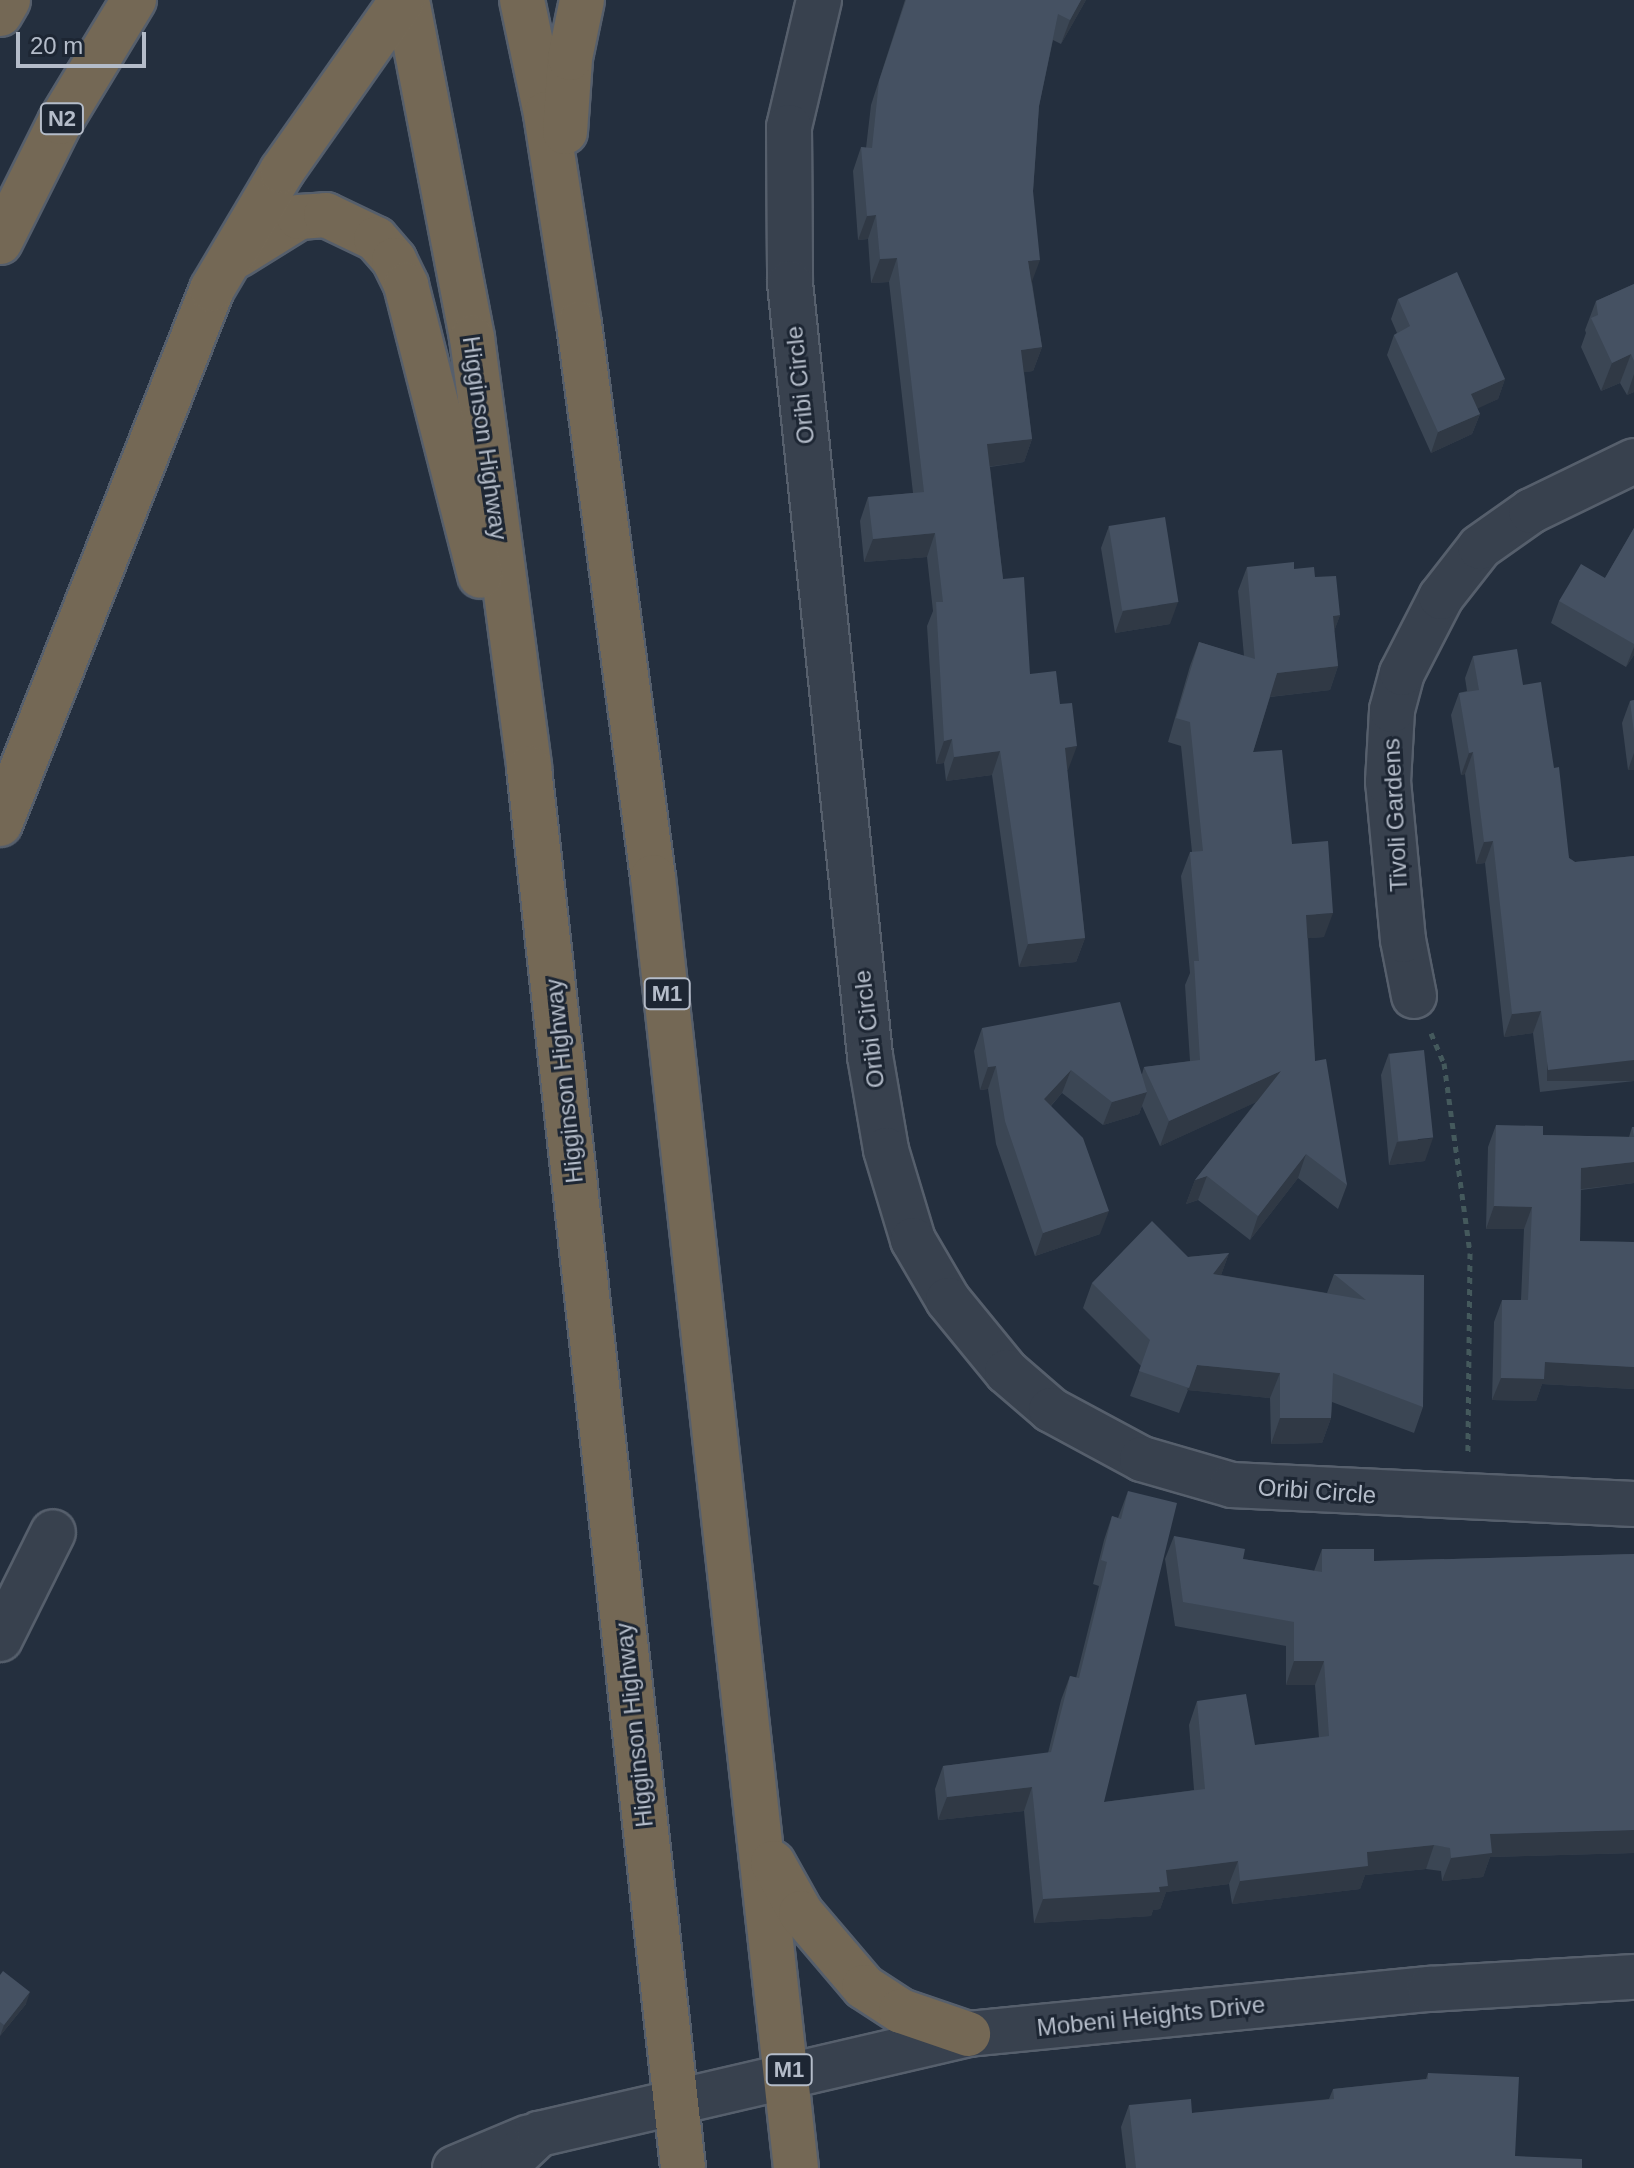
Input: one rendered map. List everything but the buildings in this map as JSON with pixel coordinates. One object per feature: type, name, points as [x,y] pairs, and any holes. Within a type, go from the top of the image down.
[{"type":"highway","points":[[0,14],[8,0]]},
{"type":"highway","name":"N2","points":[[0,242],[60,122],[134,0]]},
{"type":"highway","points":[[0,824],[226,265],[282,171],[404,0]]},
{"type":"highway","name":"Higginson Highway","points":[[404,0],[472,338],[529,768],[683,2168]]},
{"type":"highway","name":"M1","points":[[522,0],[561,208],[653,877],[764,1847],[796,2168]]},
{"type":"highway","points":[[561,208],[570,58],[582,0]]},
{"type":"highway","points":[[226,265],[271,229],[299,217],[326,215],[376,239],[394,260],[406,285],[529,768]]},
{"type":"highway","points":[[764,1847],[801,1913],[864,1987],[901,2011],[968,2034]]},
{"type":"street","name":"Oribi Circle","points":[[819,0],[789,127],[790,283],[870,1056],[886,1150],[913,1240],[948,1300],[1007,1372],[1051,1410],[1142,1459],[1232,1485],[1466,1500],[1634,1504]]},
{"type":"street","name":"Tivoli Gardens","points":[[1414,996],[1403,940],[1388,782],[1392,710],[1402,673],[1441,597],[1480,547],[1531,511],[1634,461]]},
{"type":"street","points":[[0,1639],[53,1532]]},
{"type":"street","name":"Mobeni Heights Drive","points":[[455,2168],[539,2134],[675,2099],[789,2078],[968,2034],[1430,1989],[1634,1977]]},
{"type":"street","points":[[503,2168],[539,2134]]},
{"type":"path","points":[[1414,996],[1444,1063],[1470,1253],[1466,1500]]}]
